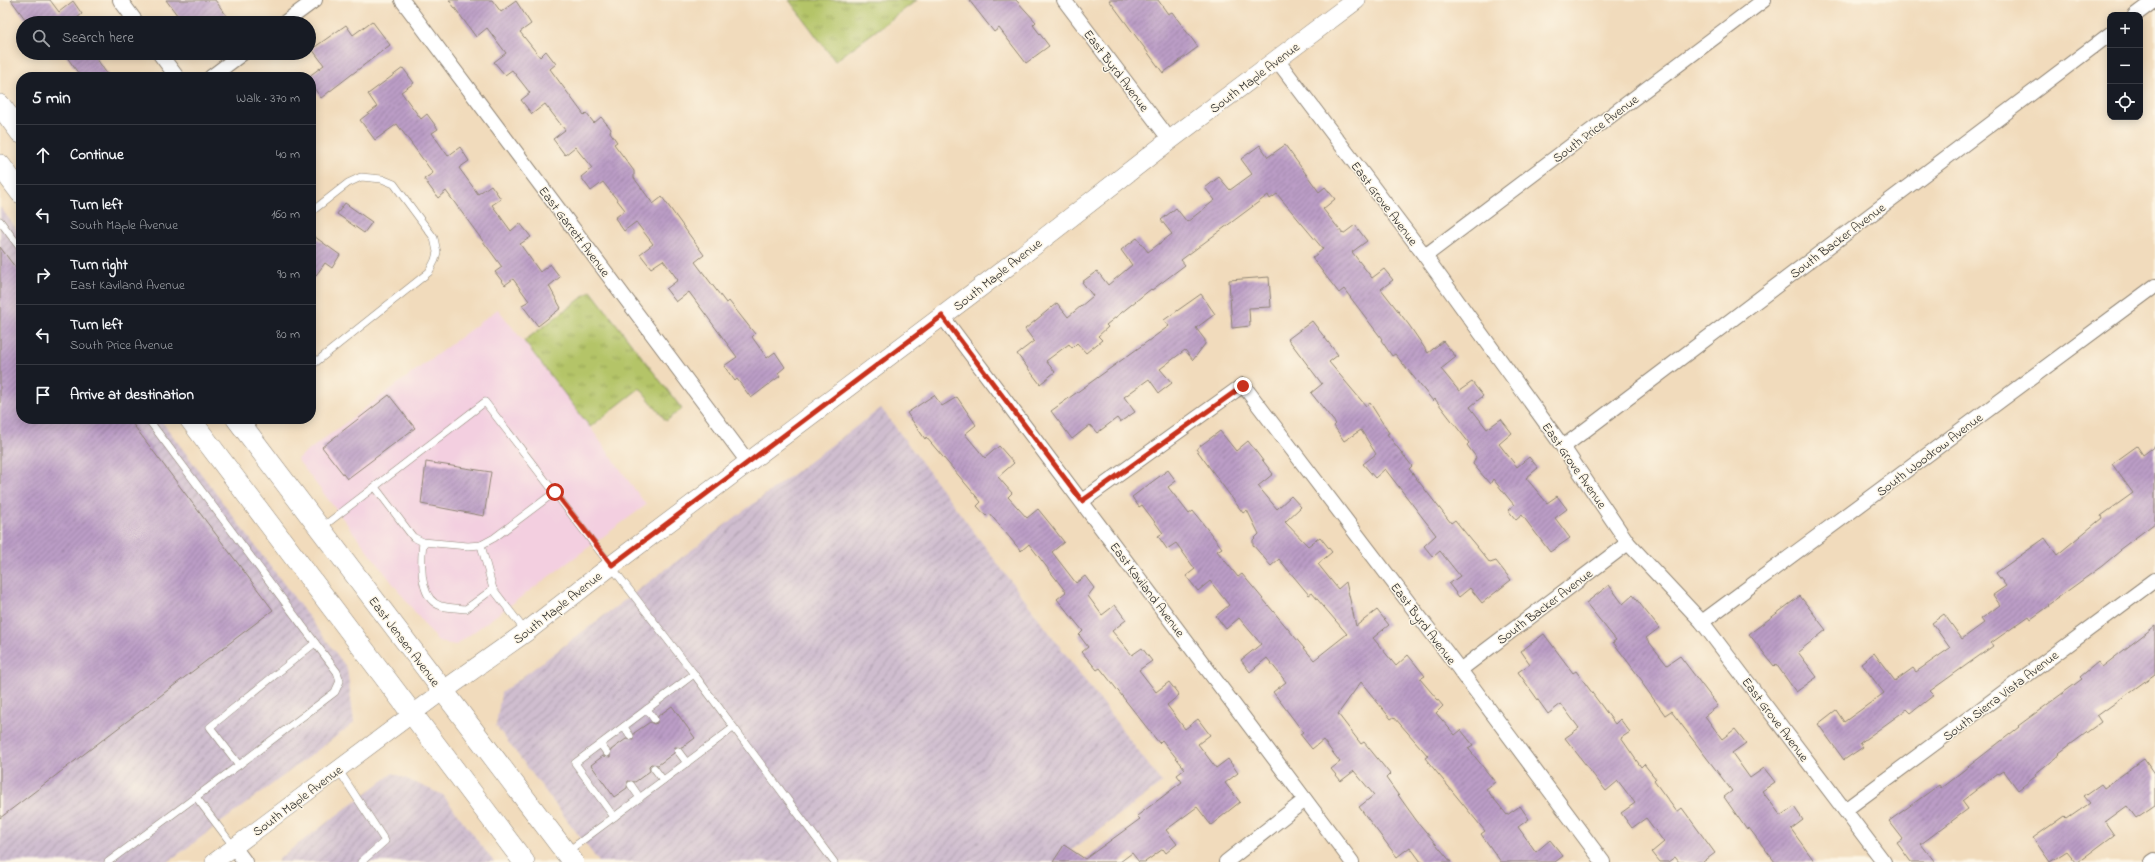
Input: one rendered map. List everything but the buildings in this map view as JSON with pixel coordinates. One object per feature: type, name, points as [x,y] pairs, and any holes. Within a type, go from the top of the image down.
[{"type":"main road","name":"South Maple Avenue","points":[[443,691],[526,632],[612,565],[942,316],[1170,140],[1356,0]]},
{"type":"main road","points":[[0,105],[16,126]]},
{"type":"main road","points":[[0,165],[16,186]]},
{"type":"main road","points":[[194,424],[524,862]]},
{"type":"main road","name":"East Jensen Avenue","points":[[243,424],[569,857]]},
{"type":"street","points":[[120,0],[132,16]]},
{"type":"street","points":[[293,16],[315,0]]},
{"type":"street","name":"East Garrett Avenue","points":[[402,0],[748,462]]},
{"type":"street","name":"East Byrd Avenue","points":[[1064,0],[1170,140]]},
{"type":"street","name":"South Price Avenue","points":[[1425,256],[1764,0]]},
{"type":"street","points":[[2139,12],[2155,0]]},
{"type":"street","name":"South Backer Avenue","points":[[1563,447],[2107,36]]},
{"type":"street","points":[[164,60],[173,72]]},
{"type":"street","points":[[218,72],[234,60]]},
{"type":"street","name":"East Grove Avenue","points":[[1276,60],[1425,256],[1563,447],[1628,543],[1702,622],[1884,862]]},
{"type":"street","name":"South Woodrow Avenue","points":[[1702,622],[2155,286]]},
{"type":"street","name":"East Kaviland Avenue","points":[[942,316],[1352,862]]},
{"type":"street","name":"East Byrd Avenue","points":[[1082,501],[1243,386],[1460,670],[1603,862]]},
{"type":"street","name":"South Backer Avenue","points":[[1460,670],[1628,543]]},
{"type":"street","name":"South Sierra Vista Avenue","points":[[1845,810],[2155,580]]},
{"type":"street","name":"South Maple Avenue","points":[[214,862],[443,691]]},
{"type":"street","points":[[1226,862],[1306,800]]},
{"type":"street","points":[[234,847],[245,862]]},
{"type":"lane","points":[[316,208],[348,183],[361,177],[382,179],[394,184],[434,238],[437,252],[429,272],[316,362]]},
{"type":"lane","points":[[0,221],[16,242]]},
{"type":"lane","points":[[320,528],[485,402],[612,565],[834,862]]},
{"type":"lane","points":[[108,862],[240,765],[335,692],[340,681],[336,672],[316,643],[152,424]]},
{"type":"lane","points":[[375,486],[413,537],[423,542],[468,546],[481,545],[494,538],[555,492]]},
{"type":"lane","points":[[423,542],[420,565],[423,581],[428,593],[440,606],[466,609],[493,589]]},
{"type":"lane","points":[[481,545],[493,589],[526,632]]},
{"type":"lane","points":[[240,765],[210,727],[316,643]]},
{"type":"lane","points":[[614,817],[575,764],[694,674]]},
{"type":"lane","points":[[647,709],[654,719]]},
{"type":"lane","points":[[624,727],[630,736]]},
{"type":"lane","points":[[569,857],[614,817],[733,728]]},
{"type":"lane","points":[[601,744],[607,753]]},
{"type":"lane","points":[[678,751],[687,763]]},
{"type":"lane","points":[[654,768],[663,780]]},
{"type":"lane","points":[[338,769],[385,841],[361,862]]},
{"type":"lane","points":[[631,785],[640,798]]},
{"type":"lane","points":[[196,797],[234,847]]},
{"type":"shaded area","points":[[0,207],[16,228],[16,424],[164,424],[347,668],[354,723],[168,862],[0,862]]},
{"type":"shaded area","points":[[498,309],[590,427],[646,505],[456,645],[438,642],[297,459]]},
{"type":"shaded area","points":[[881,408],[1162,783],[1056,862],[599,862],[496,726],[501,693]]},
{"type":"shaded area","points":[[393,773],[443,795],[494,862],[277,862],[281,857]]},
{"type":"green space","points":[[789,0],[917,0],[835,61]]},
{"type":"green space","points":[[591,291],[682,409],[666,421],[640,388],[590,427],[524,341]]},
{"type":"route","points":[[555,492],[612,565],[942,316],[1082,501],[1243,386]]}]
